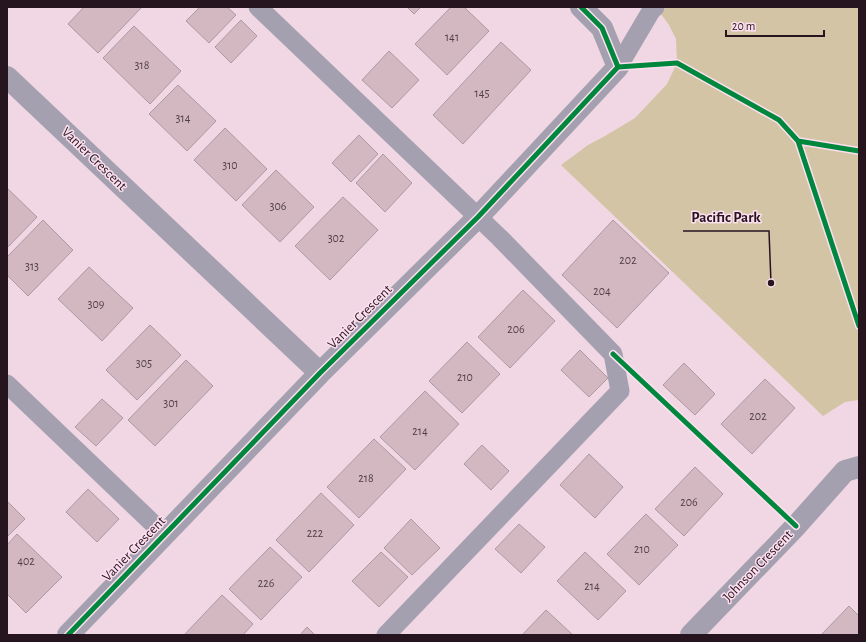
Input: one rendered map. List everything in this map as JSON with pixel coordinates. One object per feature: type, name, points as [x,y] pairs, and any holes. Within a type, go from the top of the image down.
[{"type":"street","points":[[581,7],[602,28],[618,67]]},
{"type":"street","name":"Vanier Crescent","points":[[68,635],[320,373],[478,217],[618,67]]},
{"type":"street","name":"Vanier Crescent","points":[[7,77],[320,373]]},
{"type":"street","name":"Johnson Crescent","points":[[691,635],[796,526],[845,471],[859,467]]},
{"type":"lane","points":[[258,7],[478,217],[613,354],[620,390],[386,635]]},
{"type":"lane","points":[[618,67],[651,11],[655,7]]},
{"type":"lane","points":[[7,384],[165,535]]},
{"type":"shaded area","points":[[661,7],[859,7],[859,400],[845,402],[823,416],[561,165],[588,145],[635,118],[667,84],[677,63],[676,39],[669,25],[658,10]]},
{"type":"building","points":[[84,7],[142,7],[98,53],[68,24]]},
{"type":"building","points":[[200,7],[227,7],[236,15],[209,43],[186,21]]},
{"type":"building","points":[[407,7],[421,7],[414,14]]},
{"type":"building","points":[[451,7],[464,7],[489,31],[447,75],[415,44]]},
{"type":"building","points":[[241,20],[257,36],[231,63],[215,47]]},
{"type":"building","points":[[134,26],[181,71],[150,104],[103,58]]},
{"type":"building","points":[[501,42],[531,70],[463,144],[433,115]]},
{"type":"building","points":[[389,51],[419,80],[392,108],[362,80]]},
{"type":"building","points":[[178,85],[216,121],[187,151],[149,114]]},
{"type":"building","points":[[225,128],[267,169],[236,201],[194,160]]},
{"type":"building","points":[[359,135],[378,154],[351,182],[332,163]]},
{"type":"building","points":[[383,154],[412,183],[385,212],[356,183]]},
{"type":"building","points":[[276,170],[314,207],[280,242],[242,205]]},
{"type":"building","points":[[7,188],[37,217],[7,248]]},
{"type":"building","points":[[343,197],[378,230],[330,280],[295,246]]},
{"type":"building","points":[[43,220],[73,250],[28,296],[7,275],[7,257]]},
{"type":"building","points":[[613,220],[669,273],[617,328],[562,275]]},
{"type":"building","points":[[89,267],[133,308],[102,341],[58,299]]},
{"type":"building","points":[[523,290],[555,321],[510,368],[478,337]]},
{"type":"building","points":[[150,325],[181,355],[137,400],[106,370]]},
{"type":"building","points":[[467,342],[500,374],[462,413],[429,381]]},
{"type":"building","points":[[580,350],[608,378],[589,397],[561,370]]},
{"type":"building","points":[[186,360],[213,386],[155,446],[128,420]]},
{"type":"building","points":[[684,363],[715,394],[695,415],[663,385]]},
{"type":"building","points":[[765,379],[795,408],[752,454],[721,424]]},
{"type":"building","points":[[425,391],[459,424],[415,470],[380,437]]},
{"type":"building","points":[[102,399],[123,418],[96,446],[75,427]]},
{"type":"building","points":[[374,439],[406,469],[359,518],[327,487]]},
{"type":"building","points":[[482,445],[509,471],[491,490],[464,464]]},
{"type":"building","points":[[589,454],[623,487],[595,518],[560,485]]},
{"type":"building","points":[[695,467],[723,494],[684,536],[655,509]]},
{"type":"building","points":[[88,489],[119,519],[97,542],[66,512]]},
{"type":"building","points":[[321,493],[354,525],[309,572],[276,540]]},
{"type":"building","points":[[7,501],[25,519],[7,537]]},
{"type":"building","points":[[646,514],[678,545],[639,585],[607,554]]},
{"type":"building","points":[[411,519],[440,548],[412,575],[384,548]]},
{"type":"building","points":[[519,524],[545,547],[521,573],[495,549]]},
{"type":"building","points":[[17,534],[62,577],[26,613],[7,594],[7,545]]},
{"type":"building","points":[[270,547],[302,577],[261,620],[229,589]]},
{"type":"building","points":[[381,552],[408,577],[379,607],[352,581]]},
{"type":"building","points":[[585,552],[626,591],[598,620],[557,581]]},
{"type":"building","points":[[222,595],[253,624],[243,635],[184,635]]},
{"type":"building","points":[[849,606],[859,616],[859,635],[821,635]]},
{"type":"building","points":[[546,610],[573,635],[522,635]]},
{"type":"building","points":[[307,627],[315,635],[300,635]]},
{"type":"cycle path","points":[[68,635],[320,373],[478,217],[618,67],[602,28],[581,7]]},
{"type":"cycle path","points":[[618,67],[677,63],[779,120],[798,141],[859,151]]},
{"type":"cycle path","points":[[798,141],[859,326]]},
{"type":"cycle path","points":[[613,354],[796,526]]},
{"type":"place","name":"Pacific Park","points":[[771,283]]}]
